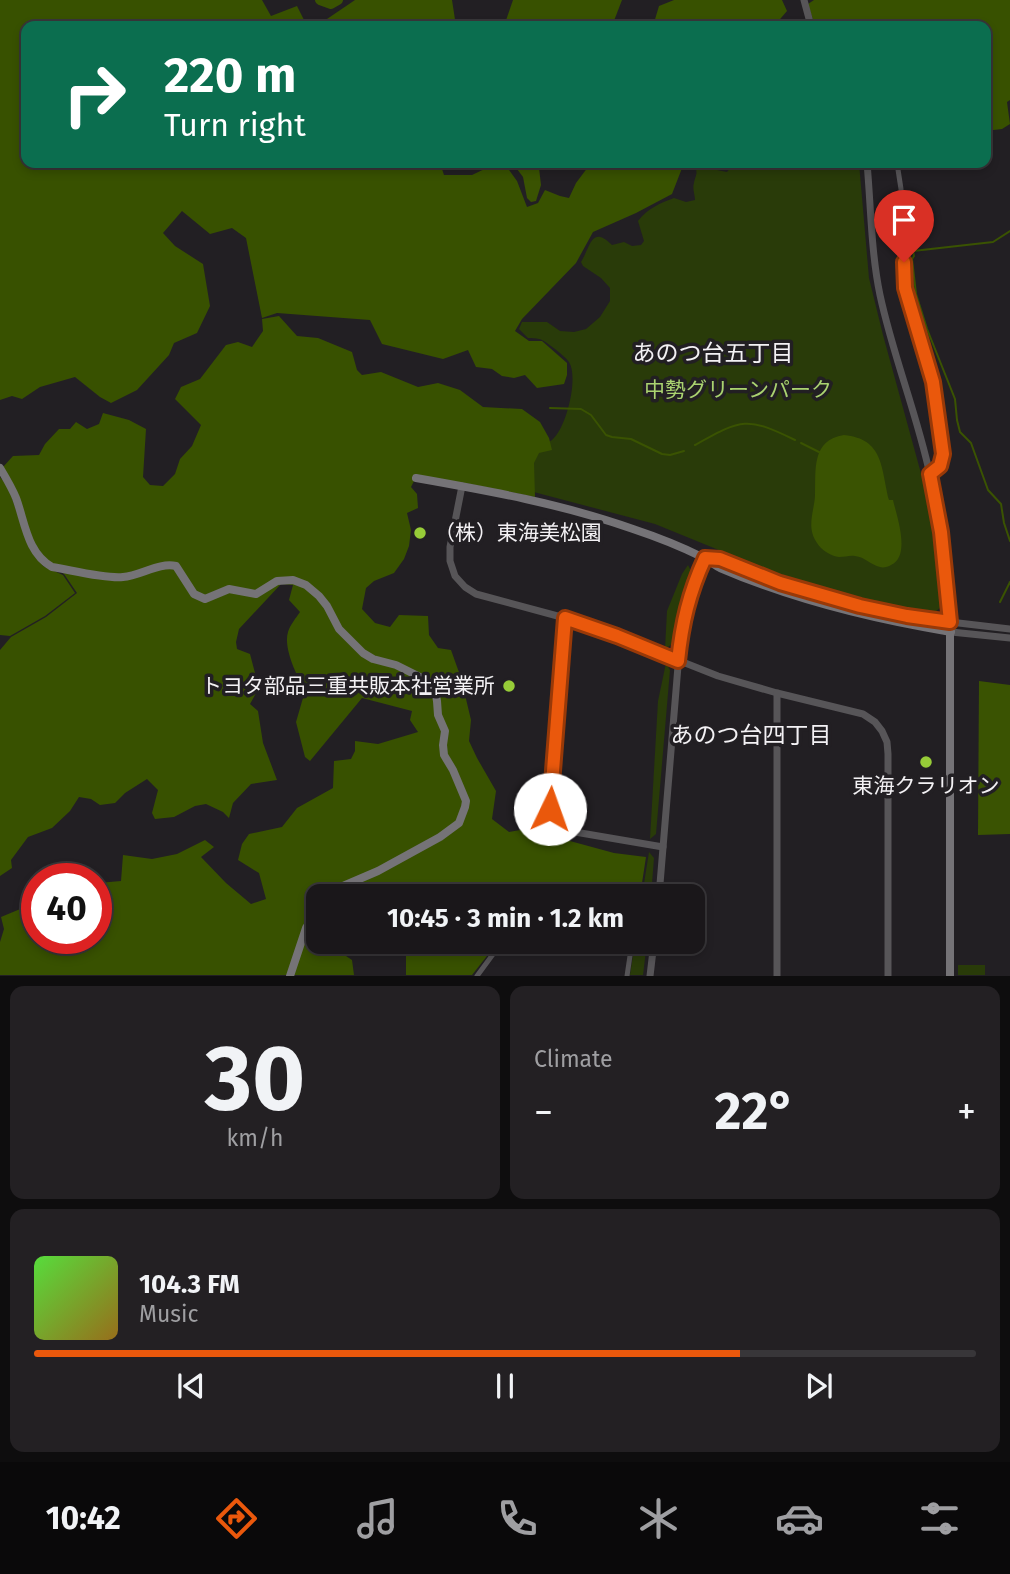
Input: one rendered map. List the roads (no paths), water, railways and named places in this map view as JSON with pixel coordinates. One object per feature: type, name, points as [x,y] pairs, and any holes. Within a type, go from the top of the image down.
[{"type":"main road","points":[[0,468],[15,496],[32,546],[43,561],[52,567],[117,578],[169,565],[176,566],[194,594],[205,599],[229,589],[256,594],[273,582],[293,580],[306,585],[319,596],[339,629],[363,653],[425,679],[433,687],[438,701],[438,715],[445,731],[444,755],[466,801],[459,823],[432,842],[348,884]]},
{"type":"main road","points":[[416,478],[511,495],[581,512],[651,535],[705,558],[720,559],[780,583],[860,606],[951,627],[950,975]]},
{"type":"main road","points":[[290,975],[306,928]]},
{"type":"street","points":[[804,0],[810,21]]},
{"type":"street","points":[[867,168],[881,297],[930,474],[941,532],[951,627]]},
{"type":"street","points":[[898,168],[905,288],[933,382],[943,454],[940,466],[930,474]]},
{"type":"street","points":[[463,486],[450,552],[458,580],[468,590],[481,596],[565,618],[718,676],[777,694],[863,714],[875,722],[885,736],[888,754],[888,975]]},
{"type":"street","points":[[660,884],[678,661],[687,603],[705,558]]},
{"type":"street","points":[[565,618],[549,805],[552,816],[558,825],[569,831],[663,847]]},
{"type":"street","points":[[951,627],[1010,629]]},
{"type":"street","points":[[951,627],[1010,638]]},
{"type":"street","points":[[777,694],[777,975]]},
{"type":"street","points":[[486,975],[479,973],[493,954]]},
{"type":"street","points":[[627,975],[630,954]]},
{"type":"street","points":[[650,975],[653,954]]},
{"type":"waterway","points":[[320,0],[331,4],[338,0]]},
{"type":"waterway","points":[[1010,231],[993,242],[913,251],[912,259],[916,294],[955,399],[960,432],[971,443],[988,490],[1001,504],[1010,541]]},
{"type":"waterway","points":[[550,408],[581,409],[591,415],[606,435],[631,439],[662,454],[684,451]]},
{"type":"waterway","points":[[695,445],[724,430],[744,424],[765,427],[795,440]]},
{"type":"waterway","points":[[801,443],[819,452]]},
{"type":"waterway","points":[[1000,602],[1010,582]]},
{"type":"place","name":"（株）東海美松園","points":[[420,533]]},
{"type":"place","name":"トヨタ部品三重共販本社営業所","points":[[509,686]]},
{"type":"place","name":"東海クラリオン","points":[[926,762]]},
{"type":"district","name":"あのつ台五丁目","points":[[713,353]]},
{"type":"district","name":"あのつ台四丁目","points":[[751,735]]},
{"type":"park label","name":"中勢グリーンパーク","points":[[738,390]]}]
